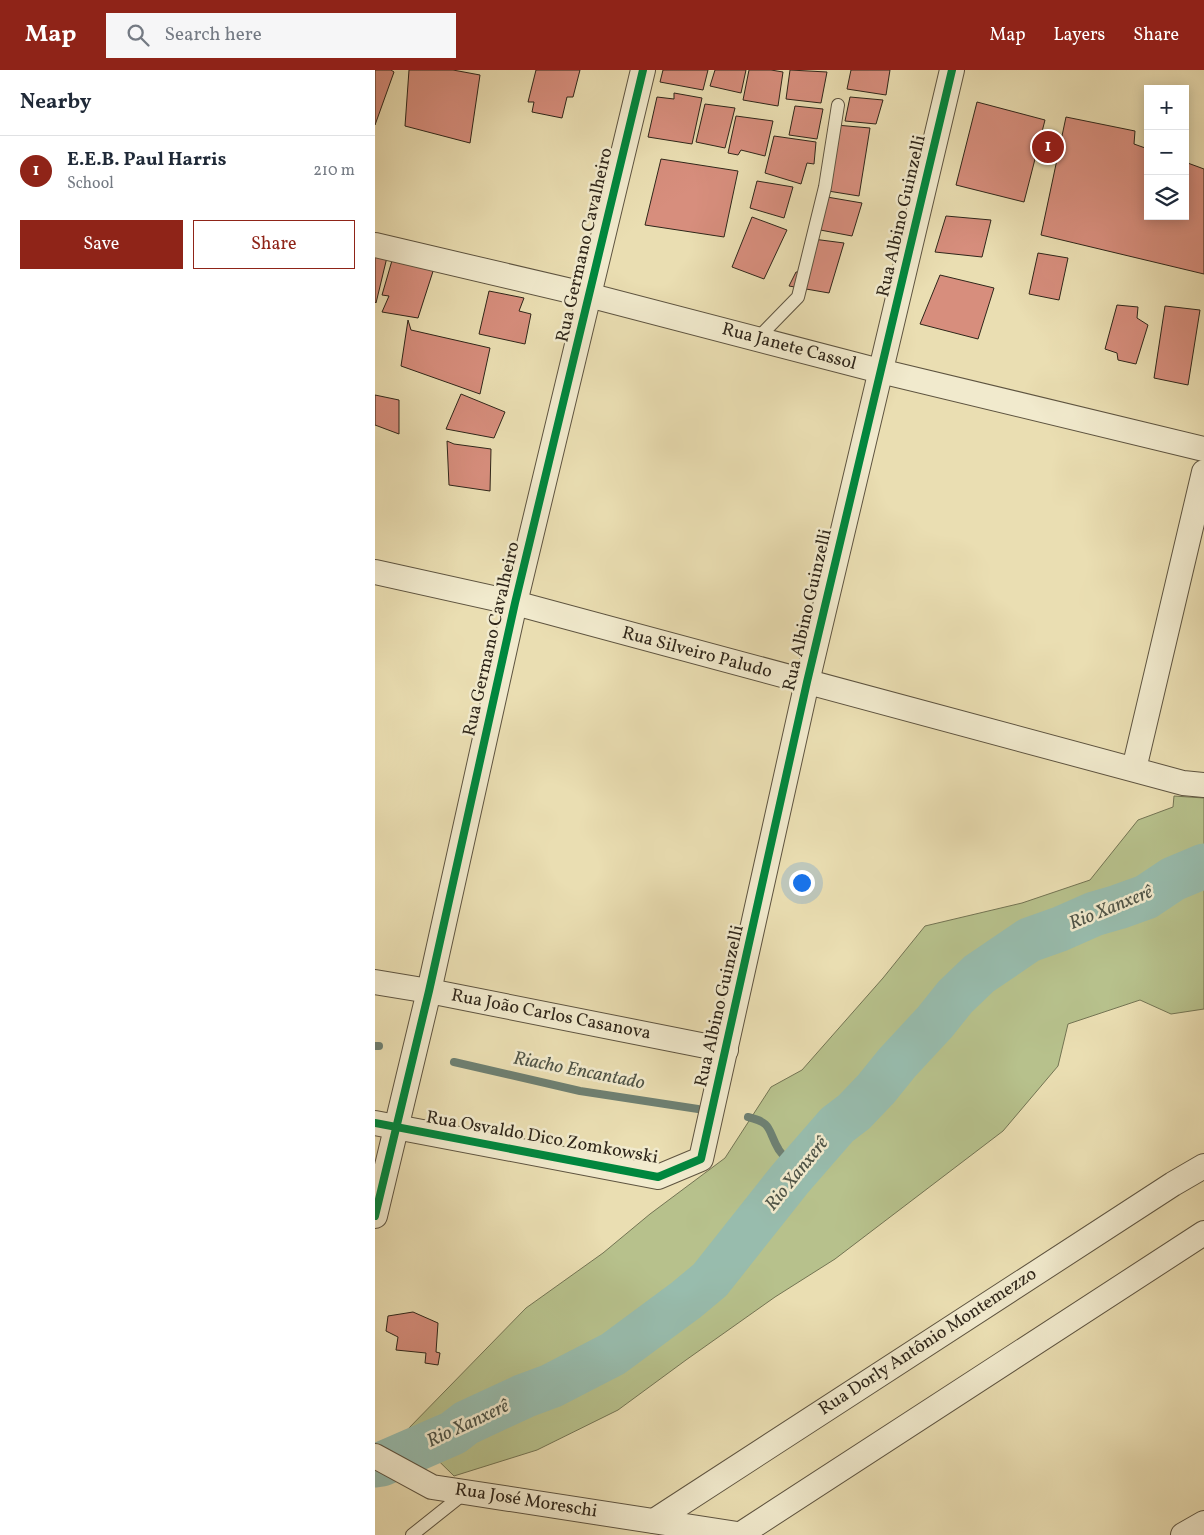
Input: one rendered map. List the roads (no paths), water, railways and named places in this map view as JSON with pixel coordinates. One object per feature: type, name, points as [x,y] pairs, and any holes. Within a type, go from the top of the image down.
[{"type":"street","name":"Rua Germano Cavalheiro","points":[[375,1216],[385,1125],[429,991],[515,603],[643,70]]},
{"type":"street","name":"Rua Albino Guinzelli","points":[[701,1159],[807,682],[952,70]]},
{"type":"street","name":"Rua Janete Cassol","points":[[375,245],[588,295],[880,371],[1204,449]]},
{"type":"street","points":[[1134,769],[1204,472]]},
{"type":"street","name":"Rua Silveiro Paludo","points":[[375,572],[515,603],[1183,783],[1204,785]]},
{"type":"street","name":"Rua João Carlos Casanova","points":[[375,982],[726,1050]]},
{"type":"street","name":"Rua Osvaldo Dico Zomkowski","points":[[385,1125],[657,1177],[701,1159]]},
{"type":"street","name":"Rua Dorly Antônio Montemezzo","points":[[654,1521],[1156,1194],[1204,1166]]},
{"type":"street","points":[[743,1535],[1204,1234]]},
{"type":"street","name":"Rua José Moreschi","points":[[375,1456],[432,1487],[743,1535]]},
{"type":"street","points":[[1183,1535],[1204,1523]]},
{"type":"lane","points":[[757,339],[798,297],[825,187],[838,105]]},
{"type":"lane","points":[[412,1535],[466,1492]]},
{"type":"waterway","name":"Riacho Encantado","points":[[375,1465],[382,1464],[453,1433],[466,1423],[524,1396],[551,1386],[613,1354],[710,1280],[790,1179],[837,1125],[854,1112],[876,1089],[955,997],[979,974],[1029,940],[1094,914],[1146,897],[1173,879],[1204,866]]},
{"type":"waterway","name":"Riacho Encantado","points":[[454,1062],[580,1091],[698,1109]]},
{"type":"waterway","name":"Riacho Encantado","points":[[748,1117],[766,1125],[779,1150],[797,1171]]},
{"type":"place","name":"E.E.B. Paul Harris","points":[[1048,147]]},
{"type":"water label","name":"Rio Xanxerê","points":[[1111,908]]},
{"type":"water label","name":"Rio Xanxerê","points":[[797,1174]]},
{"type":"water label","name":"Rio Xanxerê","points":[[468,1424]]}]
